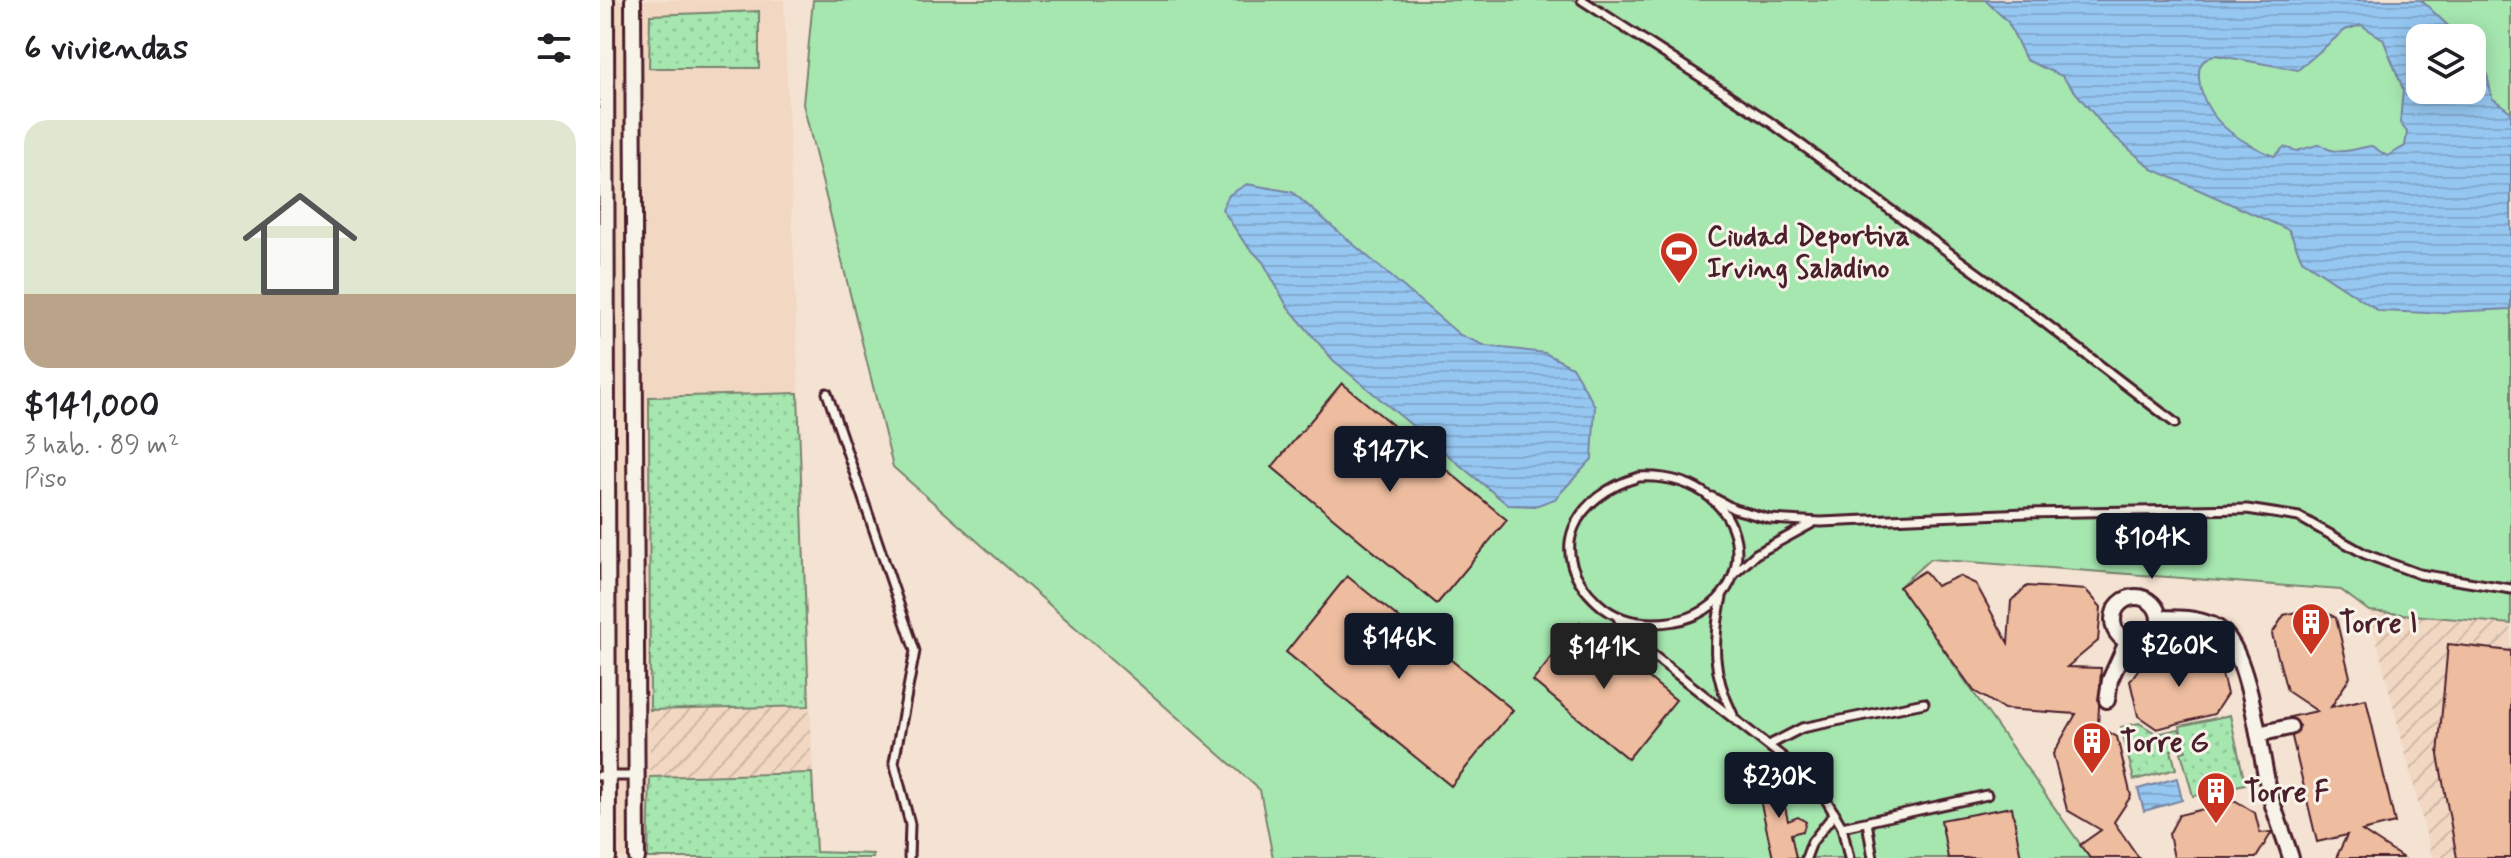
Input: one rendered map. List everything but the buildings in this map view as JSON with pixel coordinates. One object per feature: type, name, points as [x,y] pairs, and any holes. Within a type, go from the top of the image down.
[{"type":"street","points":[[606,0],[603,730],[608,858]]},
{"type":"street","points":[[633,0],[637,858]]},
{"type":"street","points":[[2140,597],[2156,608],[2159,618],[2154,636],[2146,641],[2127,642],[2116,631],[2113,616],[2121,602],[2140,597]]},
{"type":"street","points":[[2159,618],[2211,623],[2225,634],[2234,650],[2258,734],[2271,799],[2291,858]]},
{"type":"street","points":[[2107,700],[2106,682],[2127,642]]},
{"type":"street","points":[[2258,734],[2290,727]]},
{"type":"lane","points":[[1582,0],[1770,122],[2028,310],[2175,423]]},
{"type":"lane","points":[[827,393],[915,651],[894,762],[910,824],[909,858]]},
{"type":"lane","points":[[1723,595],[1707,609],[1687,619],[1639,623],[1618,618],[1598,604],[1581,584],[1570,562],[1569,543],[1575,523],[1590,503],[1609,488],[1639,477],[1676,480],[1734,509],[1770,519],[1821,522],[2026,513],[2247,509],[2299,517],[2365,554],[2419,574],[2511,589]]},
{"type":"lane","points":[[1712,497],[1734,530],[1734,574]]},
{"type":"lane","points":[[1733,715],[1716,671],[1716,632],[1723,595],[1734,574],[1756,554],[1784,537],[1821,522]]},
{"type":"lane","points":[[1618,618],[1631,638],[1718,708],[1733,715],[1817,784],[1842,827],[1849,858]]},
{"type":"lane","points":[[1769,745],[1802,728],[1924,703]]},
{"type":"lane","points":[[604,776],[636,776]]},
{"type":"lane","points":[[1842,827],[1987,795]]},
{"type":"lane","points":[[1806,858],[1812,842],[1835,813]]},
{"type":"lane","points":[[1867,822],[1873,858]]},
{"type":"shaded area","points":[[600,0],[784,0],[816,851],[873,854],[874,858],[600,858]]},
{"type":"shaded area","points":[[2369,611],[2511,624],[2511,858],[2432,858]]},
{"type":"shaded area","points":[[809,706],[812,773],[650,777],[650,710]]},
{"type":"green space","name":"Ciudad Deportiva Irving Saladino","points":[[813,0],[2511,0],[2511,624],[2369,611],[2341,590],[1930,559],[1899,587],[2090,858],[1273,858],[1260,790],[893,467],[803,104]]},
{"type":"green space","points":[[759,11],[759,68],[649,68],[650,15]]},
{"type":"green space","points":[[798,393],[809,706],[650,710],[649,397]]},
{"type":"green space","points":[[2230,715],[2245,784],[2193,796],[2181,752],[2186,751],[2184,746],[2171,750],[2176,769],[2134,780],[2121,727],[2139,723],[2157,734],[2179,729],[2182,739],[2180,726]]},
{"type":"green space","points":[[812,773],[816,852],[873,854],[873,858],[648,858],[650,777]]},
{"type":"water","points":[[1985,0],[2421,0],[2446,24],[2406,24],[2406,104],[2486,104],[2486,70],[2492,98],[2511,112],[2511,309],[2428,313],[2379,311],[2302,260],[2289,230],[2152,169],[2106,129],[2062,76],[2026,60],[2008,22]],"holes":[[[2361,25],[2383,39],[2403,89],[2400,123],[2407,132],[2405,146],[2387,156],[2372,146],[2339,151],[2320,144],[2297,151],[2284,147],[2274,156],[2224,127],[2207,106],[2199,73],[2200,65],[2215,55],[2298,70],[2345,30]]]},
{"type":"water","points":[[1247,184],[1292,192],[1460,335],[1486,346],[1545,353],[1572,367],[1595,406],[1592,459],[1555,499],[1535,506],[1508,505],[1333,360],[1287,306],[1263,262],[1244,242],[1222,209],[1229,195]]},
{"type":"water","points":[[2177,778],[2182,800],[2144,811],[2138,789]]},
{"type":"place","name":"Ciudad Deportiva Irving Saladino","points":[[1679,285]]},
{"type":"place","name":"Torre I","points":[[2311,656]]},
{"type":"place","name":"Torre G","points":[[2092,775]]},
{"type":"place","name":"Torre F","points":[[2216,825]]}]
